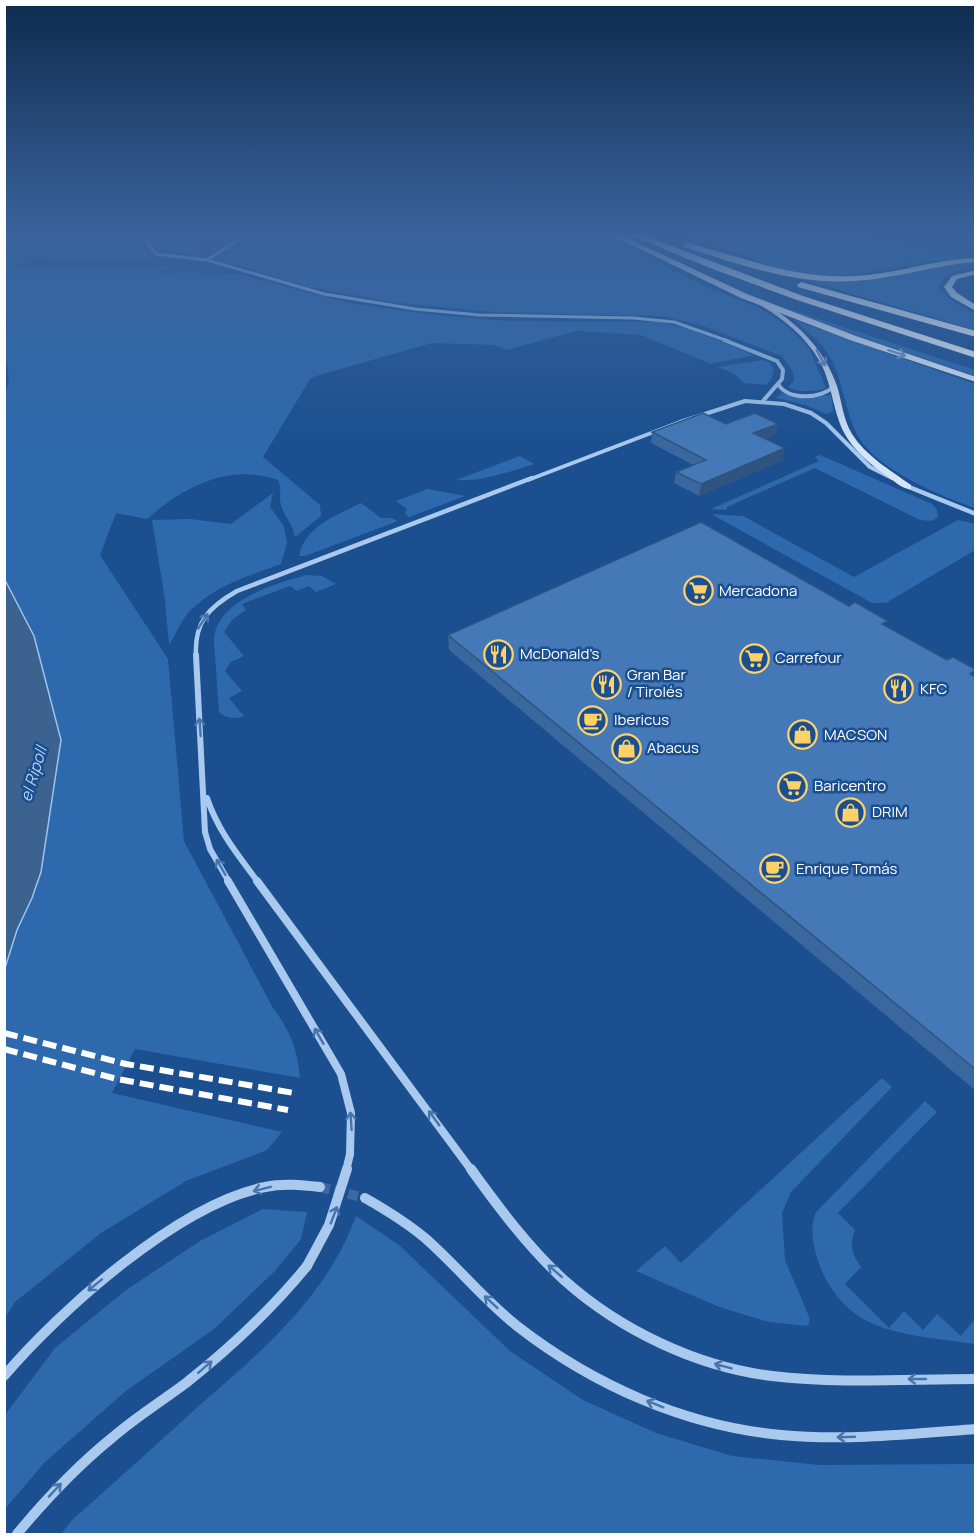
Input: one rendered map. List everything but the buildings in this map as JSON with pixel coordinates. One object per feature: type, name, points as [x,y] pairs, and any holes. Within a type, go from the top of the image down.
[{"type":"highway","points":[[802,304],[975,364]]},
{"type":"highway","points":[[816,304],[975,355]]},
{"type":"highway","points":[[856,304],[975,342]]},
{"type":"highway","points":[[869,304],[975,334]]},
{"type":"main road","points":[[764,304],[853,338],[975,380]]},
{"type":"street","points":[[385,304],[490,316],[633,318],[674,322],[771,358],[783,370],[778,384],[763,401]]},
{"type":"street","points":[[760,304],[776,312],[809,340],[822,359],[834,386],[839,415],[852,440],[875,463],[908,487]]},
{"type":"street","points":[[778,384],[780,388],[788,392],[806,395],[825,394],[834,386]]},
{"type":"street","points":[[17,1534],[72,1471],[113,1436],[201,1370],[289,1289],[307,1266],[336,1214],[350,1154],[352,1133],[346,1088],[210,849],[204,822],[195,641],[196,633],[206,615],[222,600],[278,574],[697,415],[735,403],[763,401],[795,406],[819,417],[870,467],[908,487],[975,514]]},
{"type":"street","points":[[203,780],[214,821],[227,841],[471,1169],[545,1262],[576,1289],[608,1312],[673,1348],[711,1363],[744,1372],[783,1378],[813,1379],[975,1379]]},
{"type":"street","points":[[4,1376],[29,1345],[68,1307],[113,1271],[203,1211],[265,1187],[320,1186]]},
{"type":"street","points":[[365,1198],[396,1216],[426,1239],[514,1323],[560,1358],[614,1388],[667,1409],[717,1425],[780,1435],[836,1437],[975,1429]]},
{"type":"shaded area","points":[[4,304],[354,304],[427,314],[507,321],[658,322],[690,329],[754,355],[711,364],[641,335],[577,331],[506,350],[495,345],[432,343],[310,379],[263,457],[320,505],[321,516],[295,537],[281,505],[278,480],[260,475],[224,476],[208,481],[176,497],[147,519],[116,513],[100,555],[168,659],[184,841],[273,1008],[284,1024],[295,1050],[300,1078],[135,1049],[112,1093],[282,1132],[267,1150],[186,1181],[101,1233],[15,1302],[5,1318],[5,968],[17,930],[32,898],[34,636],[5,580],[4,401],[9,379],[5,352],[7,316]]},
{"type":"shaded area","points":[[410,304],[750,304],[788,327],[809,348],[826,388],[807,391],[788,387],[794,381],[793,372],[782,356],[698,324],[661,316],[491,312]]},
{"type":"shaded area","points":[[886,304],[957,304],[975,314],[975,330]]},
{"type":"shaded area","points":[[782,307],[975,370],[975,376],[829,326]]},
{"type":"shaded area","points":[[794,320],[975,384],[975,508],[911,481],[868,449],[854,428],[833,362],[816,339]]},
{"type":"shaded area","points":[[762,360],[769,362],[774,369],[767,385],[744,383],[735,374],[718,367]]},
{"type":"shaded area","points":[[782,393],[802,397],[831,395],[833,411],[826,414],[806,405],[776,398]]},
{"type":"shaded area","points":[[820,455],[932,504],[937,510],[938,517],[932,521],[920,520],[815,468],[727,507],[727,510],[711,509],[819,461],[815,457]]},
{"type":"shaded area","points":[[520,456],[534,464],[486,478],[456,480]]},
{"type":"shaded area","points":[[428,489],[465,496],[409,517],[405,514],[407,509],[396,501]]},
{"type":"shaded area","points":[[273,493],[270,507],[284,526],[287,543],[281,564],[232,583],[209,595],[189,612],[169,645],[165,600],[152,520],[190,519],[231,524]]},
{"type":"shaded area","points":[[361,503],[381,518],[398,521],[305,556],[299,556],[307,537],[314,530],[332,517]]},
{"type":"shaded area","points":[[711,514],[743,516],[854,577],[958,520],[975,524],[975,550],[886,603],[872,603]]},
{"type":"shaded area","points":[[307,575],[322,576],[336,584],[316,592],[309,586],[297,591],[290,586],[242,604],[246,610],[233,619],[224,632],[244,656],[231,662],[225,671],[242,691],[229,698],[244,716],[231,718],[225,716],[219,712],[214,642],[216,628],[235,605],[248,596],[279,583]]},
{"type":"shaded area","points":[[882,1078],[892,1087],[791,1192],[782,1213],[785,1260],[810,1319],[808,1326],[769,1322],[719,1307],[636,1271],[665,1246],[681,1263]]},
{"type":"shaded area","points":[[925,1101],[937,1112],[838,1213],[855,1230],[852,1249],[861,1267],[845,1284],[889,1328],[904,1311],[923,1330],[937,1314],[961,1336],[975,1319],[975,1344],[909,1334],[883,1328],[862,1318],[838,1298],[826,1280],[813,1243],[812,1231],[816,1212]]},
{"type":"shaded area","points":[[263,1209],[307,1212],[301,1239],[275,1271],[214,1329],[126,1391],[45,1462],[5,1509],[5,1415],[55,1348],[126,1290],[200,1241]]},
{"type":"shaded area","points":[[356,1216],[399,1245],[510,1351],[583,1400],[656,1433],[732,1456],[819,1465],[975,1464],[975,1534],[61,1534],[72,1520],[270,1342],[291,1320],[328,1272],[344,1245]]},
{"type":"water","name":"el Ripoll","points":[[5,580],[34,636],[61,740],[41,872],[17,930],[5,968]]},
{"type":"tunnel","points":[[320,1187],[365,1198]]},
{"type":"railway","points":[[4,1033],[126,1064],[294,1093]]},
{"type":"railway","points":[[4,1049],[117,1079],[288,1110]]},
{"type":"place","name":"Mercadona","points":[[698,591]]},
{"type":"place","name":"McDonald's","points":[[499,654]]},
{"type":"place","name":"Carrefour","points":[[754,658]]},
{"type":"place","name":"Gran Bar / Tirolés","points":[[606,684]]},
{"type":"place","name":"KFC","points":[[899,689]]},
{"type":"place","name":"Ibericus","points":[[593,720]]},
{"type":"place","name":"MACSON","points":[[803,735]]},
{"type":"place","name":"Abacus","points":[[626,748]]},
{"type":"place","name":"Baricentro","points":[[793,786]]},
{"type":"place","name":"DRIM","points":[[851,812]]},
{"type":"place","name":"Enrique Tomás","points":[[775,869]]}]
